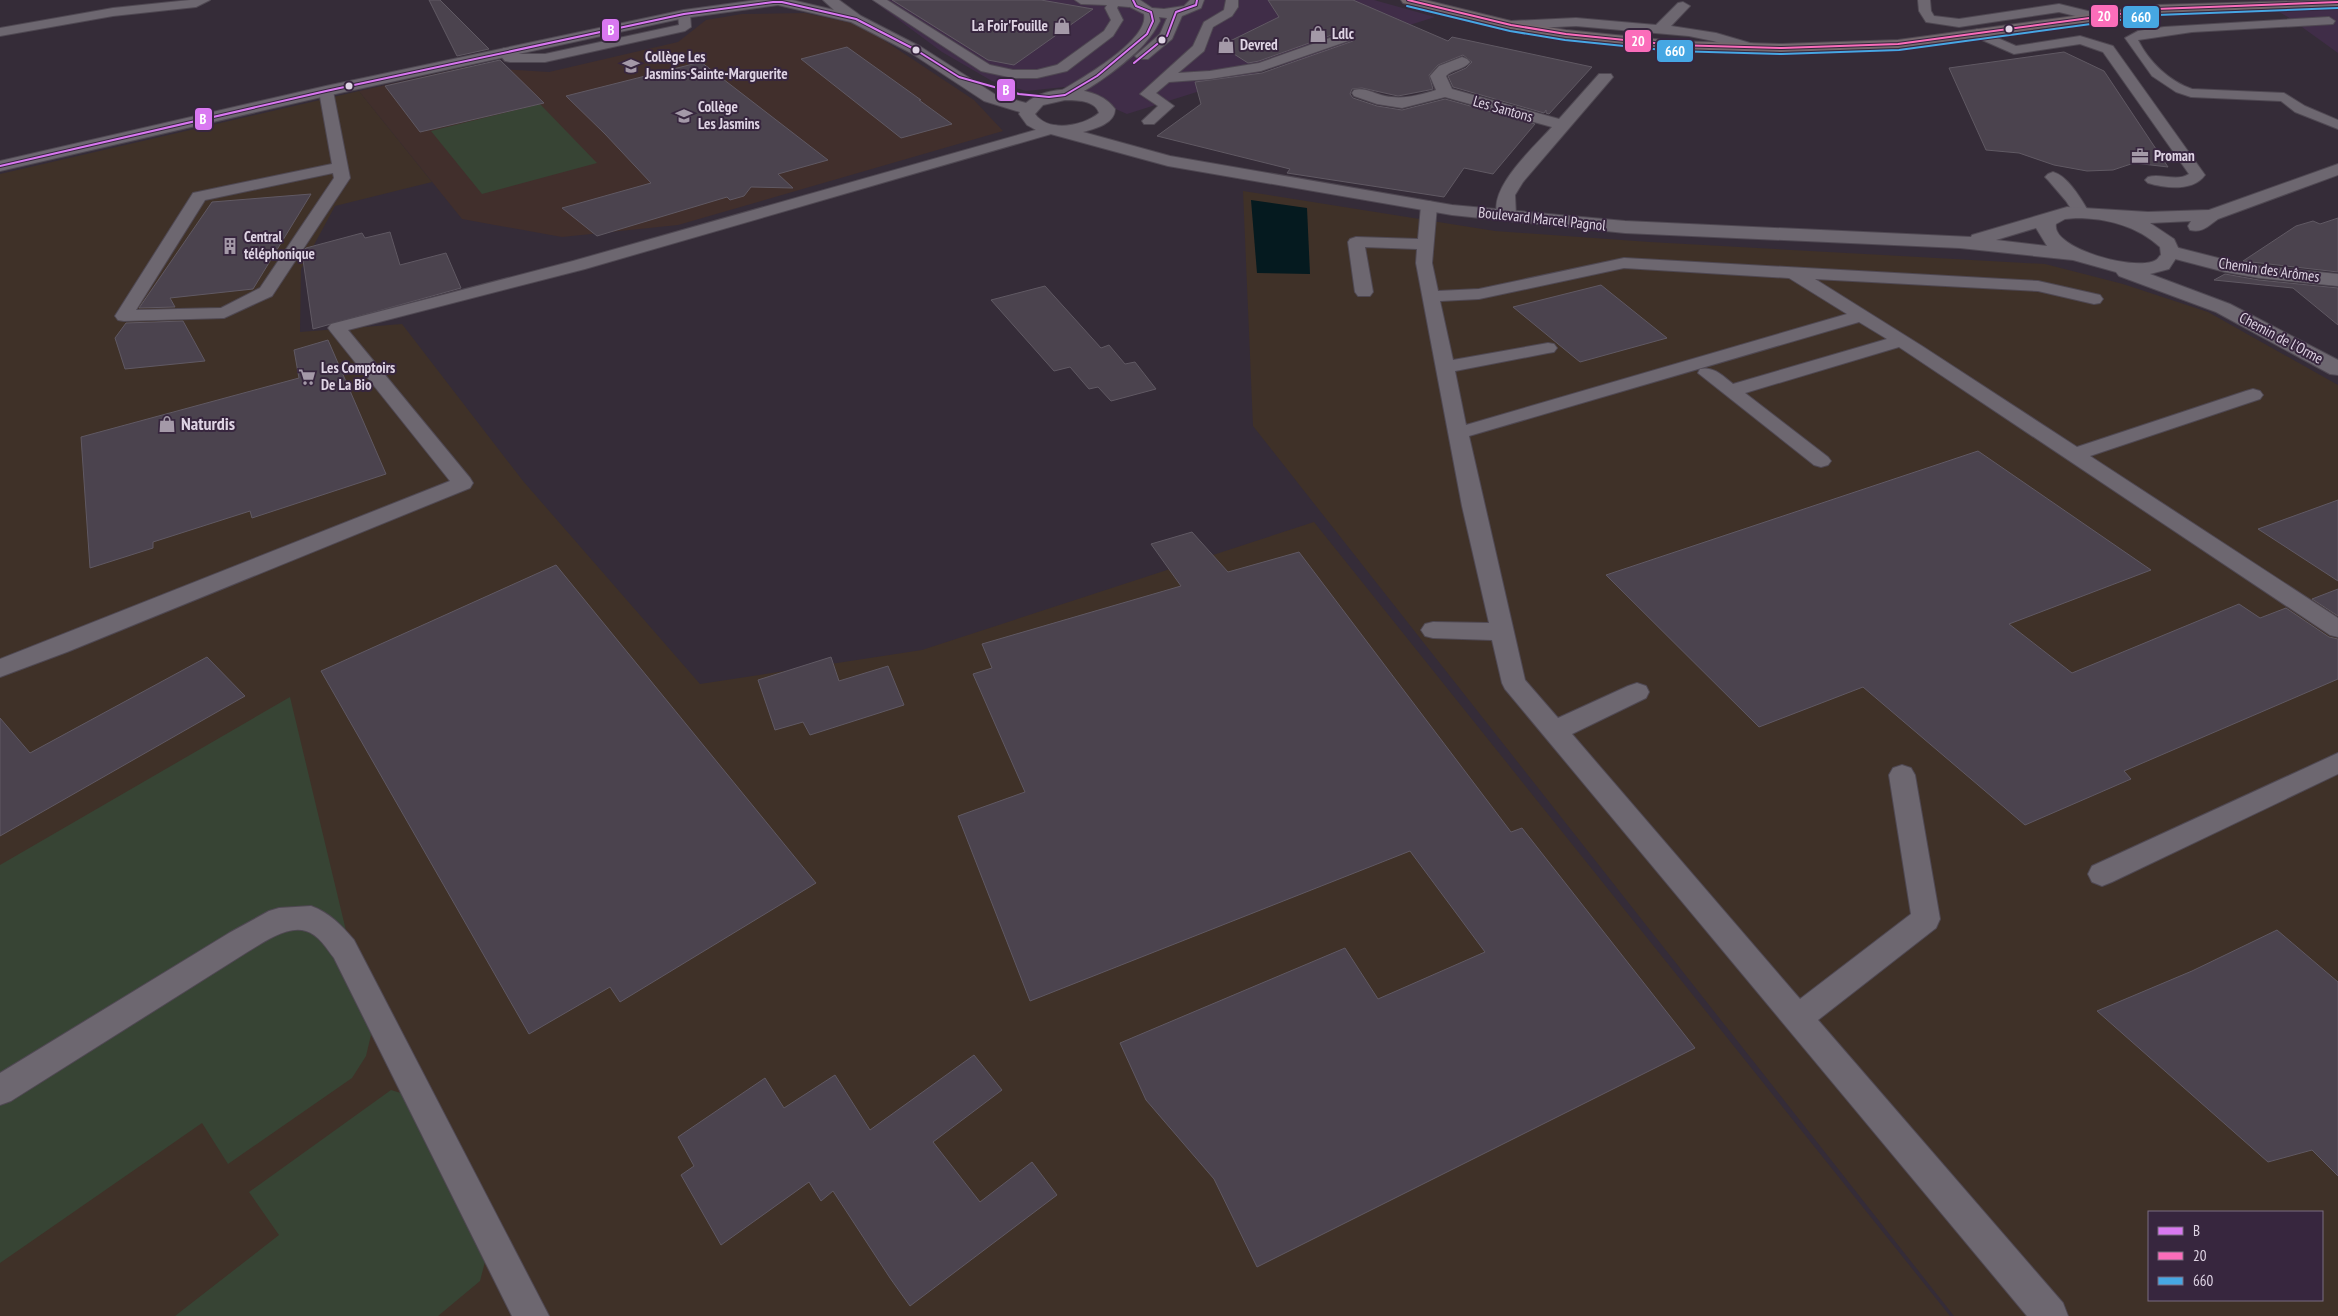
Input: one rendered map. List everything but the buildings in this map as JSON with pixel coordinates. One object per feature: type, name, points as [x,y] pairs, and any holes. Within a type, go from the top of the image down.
[{"type":"main road","points":[[1408,0],[1511,25],[1628,42],[1752,48],[1829,48],[1889,44],[2092,16],[2195,6],[2338,2]]},
{"type":"street","points":[[684,14],[718,0]]},
{"type":"street","points":[[758,0],[778,2],[856,19]]},
{"type":"street","points":[[0,166],[326,91],[684,14],[802,0]]},
{"type":"street","points":[[830,0],[856,19],[916,50],[990,98],[1028,109],[1040,100],[1057,96],[1097,76],[1147,34],[1153,21],[1151,12]]},
{"type":"street","points":[[1133,2],[1142,9],[1151,12],[1199,9]]},
{"type":"street","points":[[1660,30],[1683,6]]},
{"type":"street","points":[[1097,100],[1114,80],[1199,9]]},
{"type":"street","points":[[1511,25],[1576,22],[1660,30],[1716,37],[1752,48]]},
{"type":"street","points":[[1360,93],[1383,101],[1402,103],[1425,99],[1444,92],[1438,76],[1444,69],[1462,62]]},
{"type":"street","points":[[959,77],[1019,94],[1086,97],[1097,100],[1107,108],[1107,114],[1102,120],[1081,128],[1053,129]]},
{"type":"street","name":"Les Santons","points":[[1507,216],[1506,195],[1516,179],[1605,77]]},
{"type":"street","name":"Les Santons","points":[[1444,92],[1563,125]]},
{"type":"street","name":"Boulevard Marcel Pagnol","points":[[1028,109],[1026,114],[1034,123],[1168,160],[1429,206],[1507,216],[1625,227],[1960,242],[2072,254]]},
{"type":"street","points":[[1102,120],[1129,150]]},
{"type":"street","points":[[2089,213],[2138,217],[2211,215],[2338,169]]},
{"type":"street","name":"Boulevard Marcel Pagnol","points":[[1960,242],[1989,236],[2065,214],[2089,213]]},
{"type":"street","name":"Chemin de l'Orme","points":[[2089,213],[2124,219],[2145,227],[2160,236],[2170,252],[2223,308]]},
{"type":"street","points":[[2052,218],[2047,223],[2046,230],[2049,238],[2072,254],[2104,264],[2145,268],[2161,265],[2170,252],[2211,215]]},
{"type":"street","name":"Chemin des Arômes","points":[[2170,252],[2225,266],[2259,272],[2338,280]]},
{"type":"street","name":"Chemin de l'Orme","points":[[2104,264],[2223,308],[2338,369]]},
{"type":"lane","points":[[0,32],[113,12],[196,3],[204,0]]},
{"type":"lane","points":[[880,0],[986,68],[1012,74],[1037,74],[1062,68],[1109,33],[1117,20],[1111,8],[1114,3]]},
{"type":"lane","points":[[1081,0],[1114,3],[1133,2]]},
{"type":"lane","points":[[1924,0],[1925,11],[1930,19],[1944,22],[1959,23],[2059,8],[2092,16]]},
{"type":"lane","points":[[2297,4],[2334,22]]},
{"type":"lane","points":[[1149,121],[1167,106],[1147,94],[1199,48],[1208,25],[1199,9],[1230,6]]},
{"type":"lane","points":[[2334,22],[2177,30],[2134,35],[2131,38],[2132,42],[2162,80],[2180,90],[2191,93],[2284,97],[2300,109],[2338,125]]},
{"type":"lane","points":[[1977,33],[2014,50],[2080,40],[2098,44],[2108,49],[2197,175],[2191,180],[2178,182],[2153,180],[2164,175],[2164,166]]},
{"type":"lane","points":[[1167,78],[1210,75],[1261,67],[1346,37]]},
{"type":"lane","points":[[326,91],[340,167],[342,178],[266,292],[224,313],[124,316],[199,196],[340,167]]},
{"type":"lane","points":[[0,668],[463,483],[338,328],[579,265],[1053,129]]},
{"type":"lane","points":[[2053,177],[2089,213]]},
{"type":"lane","points":[[1429,206],[1424,263],[1514,683],[2050,1316]]},
{"type":"lane","points":[[1364,292],[1356,242],[1426,244]]},
{"type":"lane","points":[[1431,296],[1479,294],[1624,263],[2038,286],[2094,299]]},
{"type":"lane","points":[[1793,273],[1901,341],[2338,629]]},
{"type":"lane","points":[[1459,433],[1861,316]]},
{"type":"lane","points":[[1730,391],[1901,341]]},
{"type":"lane","points":[[1446,367],[1548,348]]},
{"type":"lane","points":[[1707,373],[1821,461]]},
{"type":"lane","points":[[2073,455],[2253,395]]},
{"type":"lane","points":[[1433,630],[1502,632]]},
{"type":"lane","points":[[1554,731],[1637,692]]},
{"type":"lane","points":[[2102,874],[2338,762]]},
{"type":"lane","points":[[1797,1019],[1926,918],[1902,774]]},
{"type":"lane","points":[[0,1090],[247,937],[280,920],[311,918],[328,930],[344,948],[531,1316]]},
{"type":"shaded area","points":[[872,0],[1374,0],[1435,17],[1127,114],[1065,87],[1026,91],[992,81],[942,52]]},
{"type":"shaded area","points":[[2258,0],[2338,0],[2338,53],[2288,17]]},
{"type":"shaded area","name":"Collège Les Jasmins","points":[[805,13],[861,25],[974,100],[1003,131],[678,225],[562,237],[462,219],[359,91],[467,67],[549,72],[678,42],[706,20],[742,14]]},
{"type":"shaded area","points":[[359,91],[432,182],[335,206],[301,269],[300,332],[402,324],[523,481],[700,684],[922,650],[1314,522],[1950,1316],[0,1316],[0,174]]},
{"type":"shaded area","points":[[540,104],[597,163],[482,194],[431,131]]},
{"type":"shaded area","points":[[1243,191],[1495,231],[1650,242],[2045,264],[2123,284],[2208,312],[2338,385],[2338,1316],[1954,1316],[1253,426]]},
{"type":"shaded area","points":[[1251,200],[1307,208],[1310,274],[1257,273]]},
{"type":"shaded area","points":[[290,697],[371,1035],[366,1056],[352,1078],[228,1164],[202,1123],[0,1263],[0,865]]},
{"type":"shaded area","points":[[391,1090],[404,1094],[486,1258],[480,1281],[438,1316],[175,1316],[279,1235],[249,1192]]},
{"type":"transit line","name":"B","points":[[0,166],[326,91],[684,14],[773,2],[782,2],[856,19],[916,50],[959,77],[1019,94],[1049,97],[1065,95],[1097,76],[1147,34],[1153,21],[1151,12],[1136,6],[1133,0]]},
{"type":"transit line","name":"B","points":[[1134,63],[1167,36],[1176,12],[1196,5],[1197,0]]},
{"type":"transit line","name":"20","points":[[1408,0],[1511,25],[1566,34],[1674,45],[1782,48],[1898,44],[2156,9],[2338,2]]},
{"type":"transit line","name":"660","points":[[1407,6],[1510,31],[1565,40],[1673,51],[1782,54],[1899,50],[2157,15],[2338,8]]},
{"type":"place","name":"La Foir'Fouille","points":[[1062,26]]},
{"type":"place","name":"Ldlc","points":[[1318,34]]},
{"type":"place","name":"Devred","points":[[1226,45]]},
{"type":"place","name":"Collège Les Jasmins-Sainte-Marguerite","points":[[631,66]]},
{"type":"place","name":"Collège Les Jasmins","points":[[684,116]]},
{"type":"place","name":"Proman","points":[[2140,156]]},
{"type":"place","name":"Central téléphonique","points":[[230,246]]},
{"type":"place","name":"Les Comptoirs De La Bio","points":[[307,377]]},
{"type":"place","name":"Naturdis","points":[[167,424]]}]
